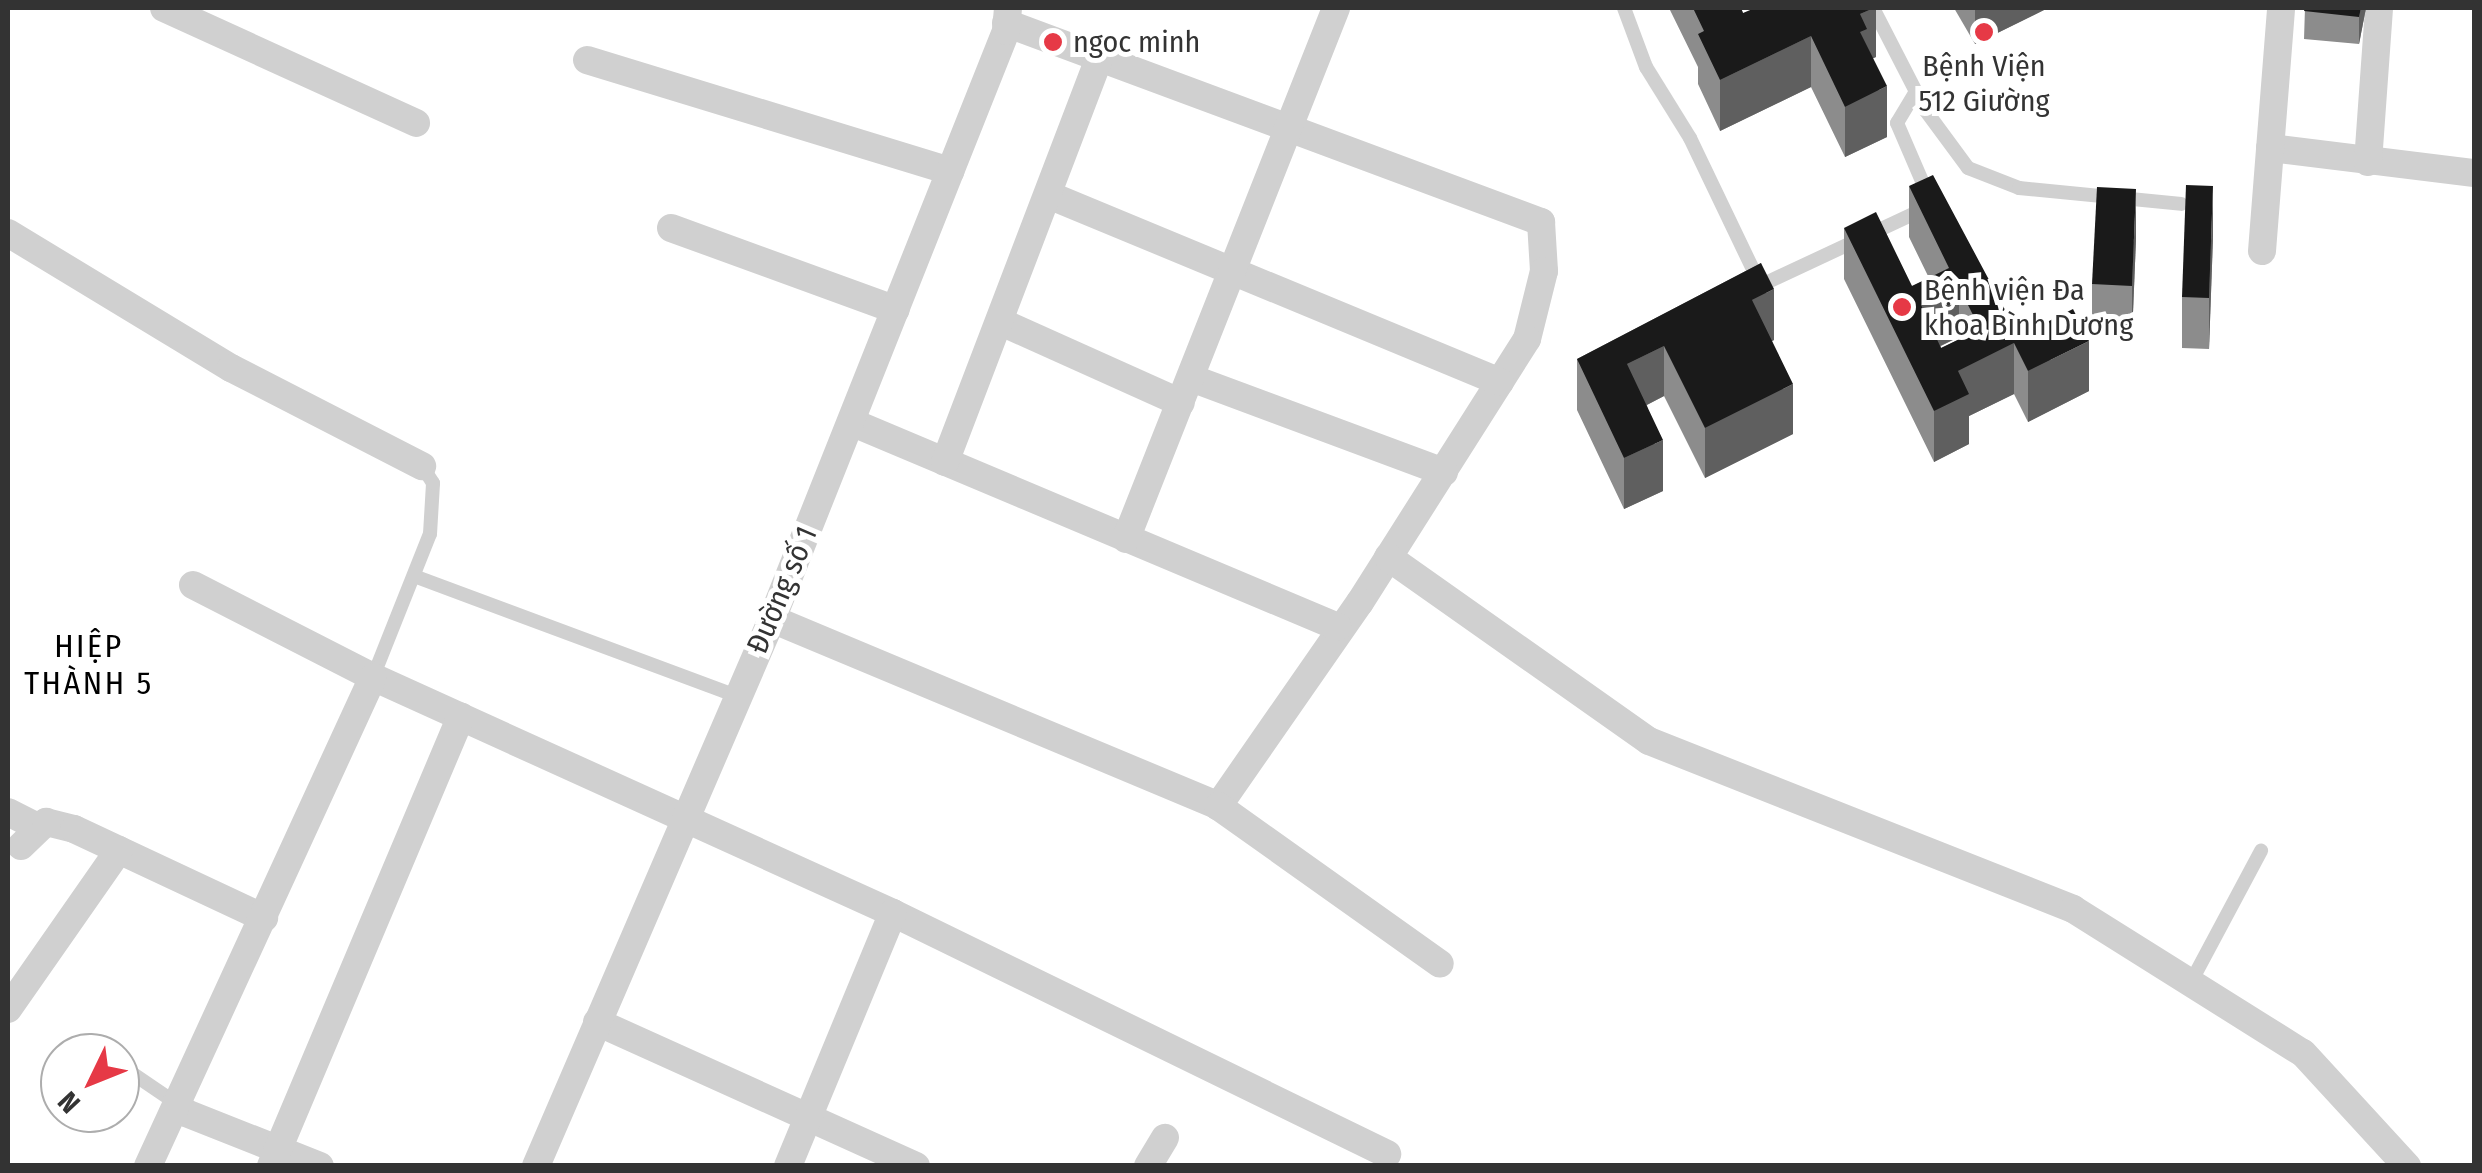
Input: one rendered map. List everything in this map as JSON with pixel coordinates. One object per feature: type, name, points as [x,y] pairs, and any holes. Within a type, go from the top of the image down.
[{"type":"street","points":[[164,8],[416,123]]},
{"type":"street","points":[[1126,539],[1336,8]]},
{"type":"street","points":[[2262,251],[2281,8]]},
{"type":"street","points":[[2368,162],[2380,8]]},
{"type":"street","points":[[1007,15],[1098,59],[1288,133],[1541,222],[1544,271],[1526,339],[1388,557],[1218,806]]},
{"type":"street","name":"Đường số 1","points":[[536,1166],[681,820],[772,619],[896,310],[1007,15]]},
{"type":"street","points":[[946,462],[1051,196],[1098,59]]},
{"type":"street","points":[[586,60],[950,171]]},
{"type":"street","points":[[2270,148],[2474,173]]},
{"type":"street","points":[[1051,196],[1500,382]]},
{"type":"street","points":[[670,228],[896,310]]},
{"type":"street","points":[[8,233],[230,368],[422,466]]},
{"type":"street","points":[[1001,322],[1186,390],[1444,472]]},
{"type":"street","points":[[851,422],[1338,627]]},
{"type":"street","points":[[1388,557],[1649,741],[2073,909],[2303,1053],[2407,1166]]},
{"type":"street","points":[[194,586],[373,677],[681,820],[894,913],[1388,1154]]},
{"type":"street","points":[[772,619],[1218,806],[1440,964]]},
{"type":"street","points":[[148,1166],[373,677]]},
{"type":"street","points":[[275,1157],[461,717]]},
{"type":"street","points":[[8,812],[29,836],[74,829],[264,918]]},
{"type":"street","points":[[8,1009],[119,850]]},
{"type":"street","points":[[788,1166],[894,913]]},
{"type":"street","points":[[597,1022],[913,1165]]},
{"type":"street","points":[[176,1103],[186,1113],[275,1157],[320,1166]]},
{"type":"street","points":[[1148,1166],[1165,1138]]},
{"type":"lane","points":[[1624,8],[1646,67],[1690,138],[1760,285]]},
{"type":"lane","points":[[1873,8],[1944,142],[1992,182],[2181,204]]},
{"type":"lane","points":[[1744,293],[1936,212],[1897,122],[1915,92]]},
{"type":"lane","points":[[373,677],[414,576],[435,500],[422,466]]},
{"type":"lane","points":[[414,576],[738,696]]},
{"type":"lane","points":[[2191,982],[2261,852]]},
{"type":"lane","points":[[140,1079],[176,1103]]},
{"type":"building","points":[[1693,8],[1741,8],[1743,13],[1755,8],[1874,8],[1860,14],[1867,29],[1860,32],[1887,86],[1845,107],[1811,36],[1720,80],[1698,34],[1704,31]]},
{"type":"building","points":[[2361,8],[2359,17],[2304,11]]},
{"type":"building","points":[[1933,175],[2019,336],[2073,309],[2089,341],[2028,371],[2014,343],[1958,371],[1969,394],[1934,411],[1844,228],[1876,212],[1912,286],[1949,268],[1909,186]],"holes":[[[1959,287],[1980,329],[1941,348],[1921,305]]]},
{"type":"building","points":[[2186,185],[2213,186],[2209,298],[2182,297]]},
{"type":"building","points":[[2097,187],[2136,189],[2132,286],[2092,284]]},
{"type":"building","points":[[1761,263],[1774,289],[1752,300],[1793,384],[1705,428],[1664,346],[1627,364],[1663,440],[1624,458],[1577,359]]},
{"type":"place","name":"Bệnh Viện 512 Giường","points":[[1984,32]]},
{"type":"place","name":"ngoc minh","points":[[1053,42]]},
{"type":"place","name":"Bệnh viện Đa khoa Bình Dương","points":[[1902,307]]},
{"type":"district","name":"HIỆP THÀNH 5","points":[[89,666]]}]
